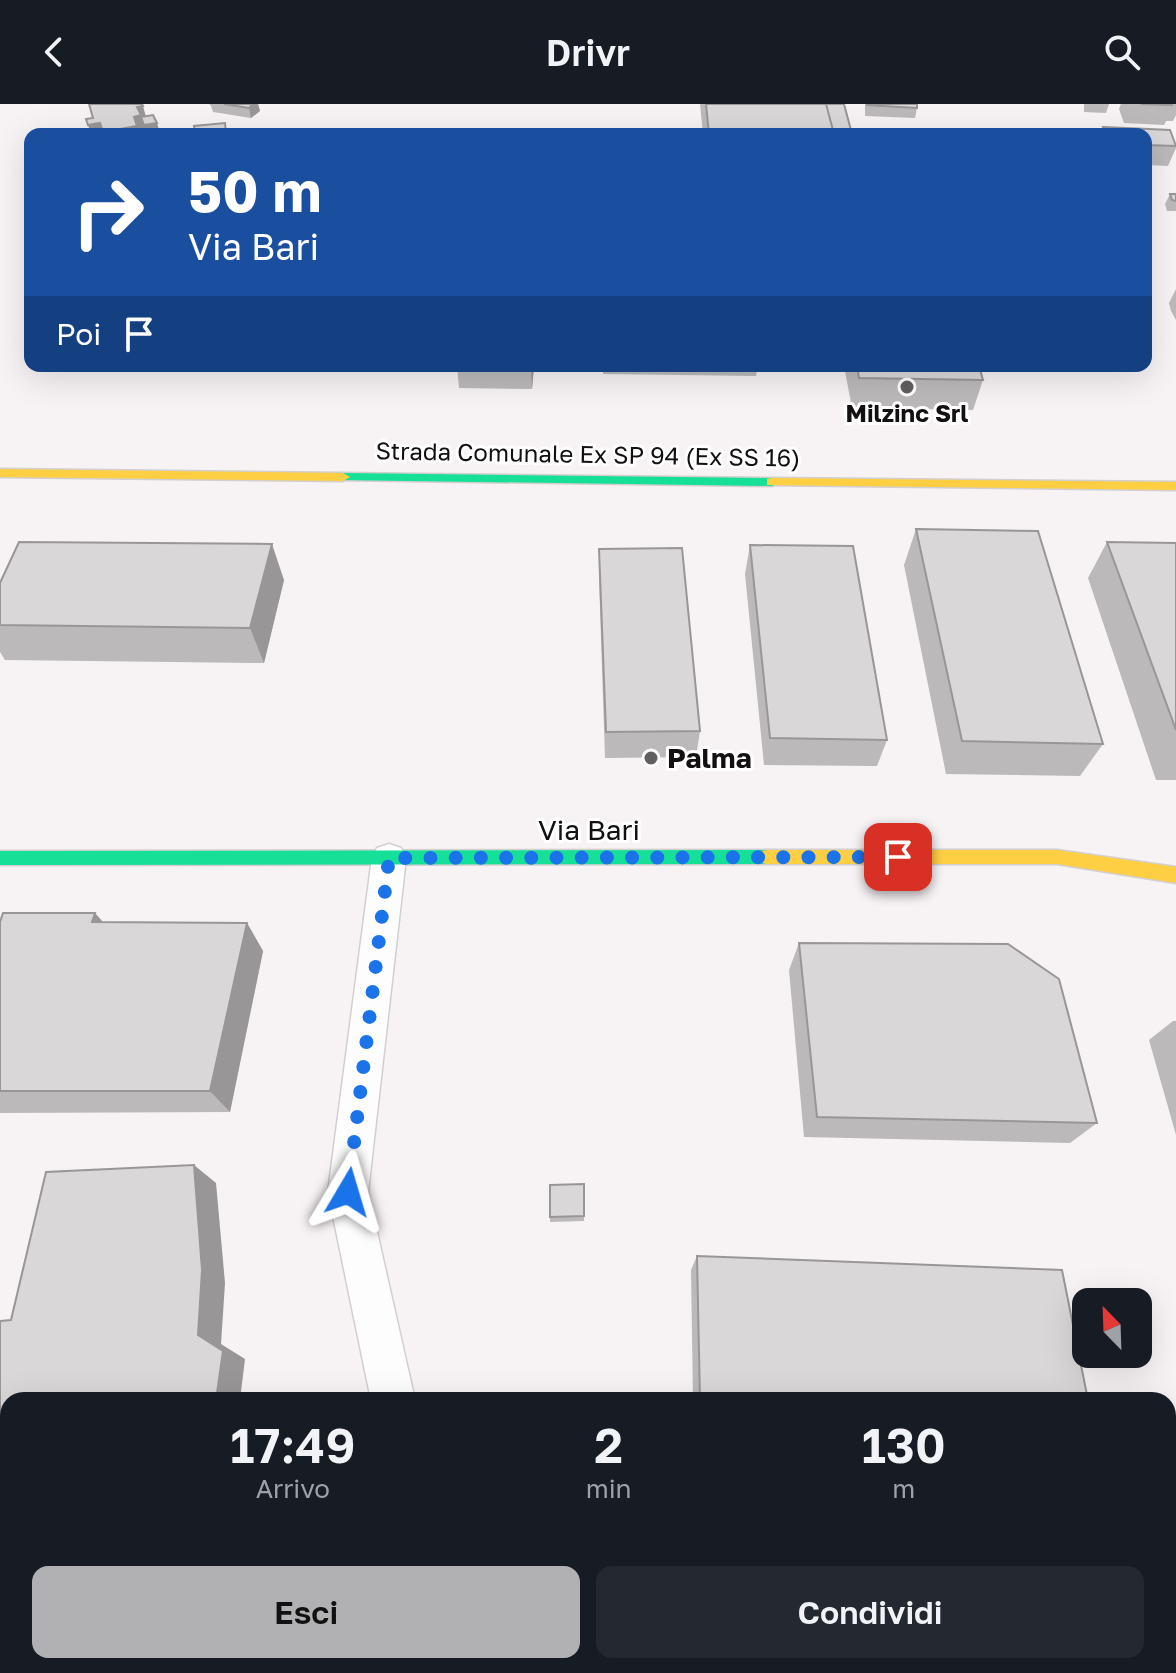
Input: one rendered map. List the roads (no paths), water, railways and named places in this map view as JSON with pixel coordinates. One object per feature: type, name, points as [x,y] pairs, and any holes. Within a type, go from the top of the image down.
[{"type":"main road","name":"Strada Comunale Ex SP 94 (Ex SS 16)","points":[[0,473],[1176,486]]},
{"type":"main road","name":"Via Bari","points":[[0,858],[1057,857],[1176,875]]},
{"type":"street","points":[[389,858],[348,1192],[391,1392]]},
{"type":"place","name":"Milzinc Srl","points":[[907,387]]},
{"type":"place","name":"Palma","points":[[651,758]]}]
